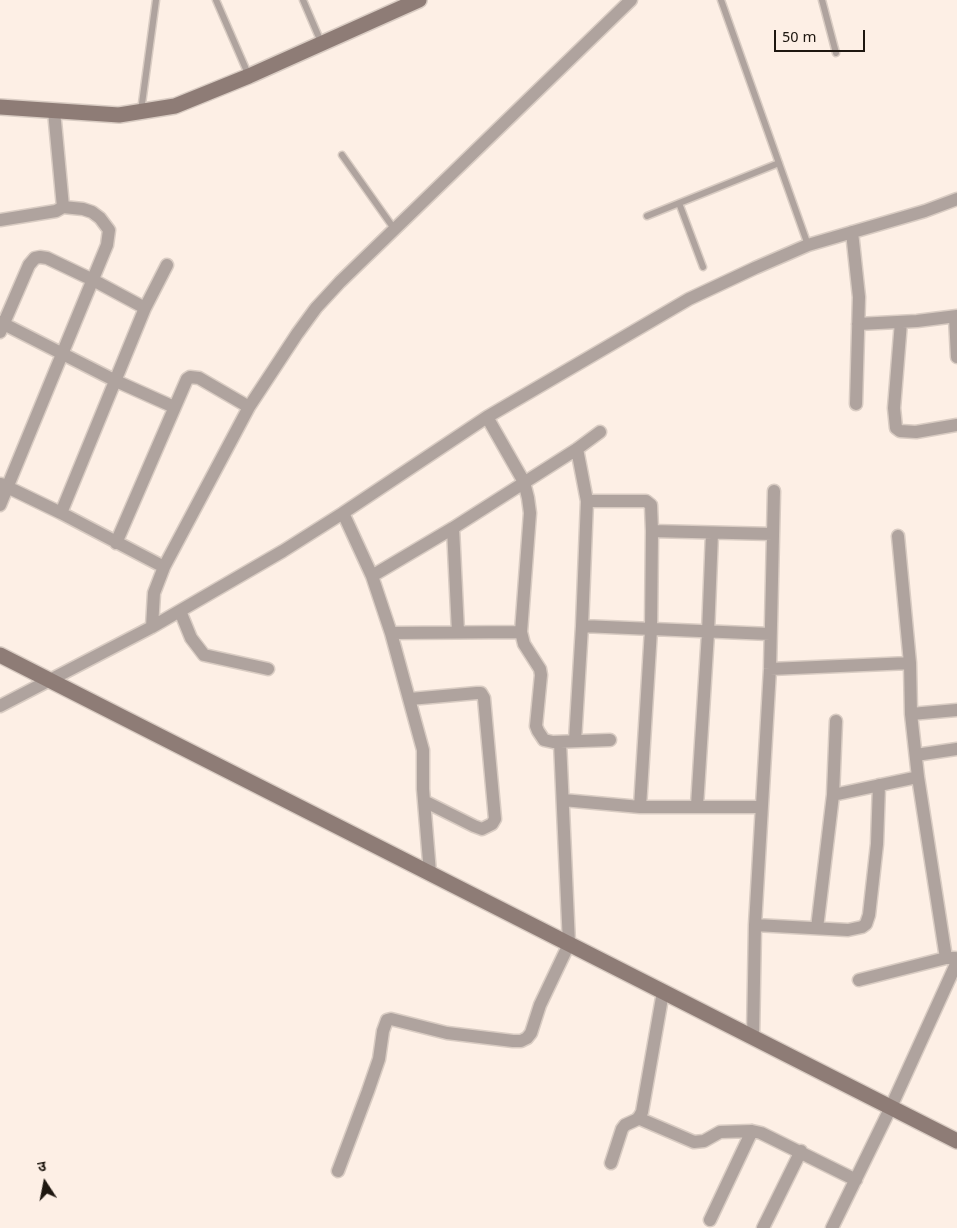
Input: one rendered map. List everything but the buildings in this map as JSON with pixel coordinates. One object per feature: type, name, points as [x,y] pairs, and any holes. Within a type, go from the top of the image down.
[{"type":"street","points":[[0,107],[119,115],[175,106],[322,44],[396,8],[420,0]]},
{"type":"street","points":[[152,627],[154,593],[164,566],[249,407],[316,308],[340,282],[631,0]]},
{"type":"street","points":[[54,111],[63,207]]},
{"type":"street","points":[[0,706],[180,611],[344,513],[487,417],[689,299],[808,245],[957,199]]},
{"type":"street","points":[[0,220],[56,211],[63,207],[83,209],[92,212],[100,218],[107,226],[109,234],[107,246],[93,280],[4,486],[0,505]]},
{"type":"street","points":[[852,232],[858,279],[856,404]]},
{"type":"street","points":[[144,308],[93,280],[46,258],[35,258],[29,265],[1,326],[174,407]]},
{"type":"street","points":[[61,513],[144,308],[167,265]]},
{"type":"street","points":[[858,324],[901,322],[956,316],[957,356]]},
{"type":"street","points":[[901,322],[894,408],[896,428],[900,431],[916,432],[957,425]]},
{"type":"street","points":[[116,542],[184,382],[190,377],[199,378],[249,407]]},
{"type":"street","points":[[487,417],[524,482],[528,498],[530,513],[521,632],[527,650],[540,669],[536,726],[544,740],[560,742],[610,740]]},
{"type":"street","points":[[372,576],[452,528],[577,449],[600,432]]},
{"type":"street","points":[[575,741],[587,501],[577,449]]},
{"type":"street","points":[[4,486],[164,566]]},
{"type":"street","points":[[753,1038],[755,925],[770,669],[774,491]]},
{"type":"street","points":[[587,501],[646,501],[651,505],[651,630],[640,807]]},
{"type":"street","points":[[344,513],[372,576],[410,699],[423,750],[424,801],[430,874]]},
{"type":"street","points":[[452,528],[458,632]]},
{"type":"street","points":[[652,531],[773,534]]},
{"type":"street","points":[[697,806],[712,533]]},
{"type":"street","points":[[833,1228],[891,1107],[953,959],[918,777],[911,714],[910,663],[898,536]]},
{"type":"street","points":[[180,611],[192,638],[204,655],[268,669]]},
{"type":"street","points":[[582,626],[708,633],[770,634]]},
{"type":"street","points":[[390,633],[521,632]]},
{"type":"street","points":[[0,655],[957,1141]]},
{"type":"street","points":[[770,669],[910,663]]},
{"type":"street","points":[[410,699],[474,693],[481,693],[484,698],[495,819],[492,824],[482,829],[424,801]]},
{"type":"street","points":[[911,714],[957,710]]},
{"type":"street","points":[[817,928],[833,796],[836,721]]},
{"type":"street","points":[[338,1172],[368,1091],[387,1020],[392,1019],[447,1033],[513,1041],[521,1041],[531,1033],[540,1005],[569,944],[560,742]]},
{"type":"street","points":[[916,756],[957,749]]},
{"type":"street","points":[[833,796],[918,777]]},
{"type":"street","points":[[755,925],[848,930],[862,927],[866,924],[869,915],[878,844],[879,785]]},
{"type":"street","points":[[563,800],[640,807],[761,807]]},
{"type":"street","points":[[859,980],[953,959]]},
{"type":"street","points":[[611,1163],[622,1129],[625,1125],[638,1118],[642,1112],[663,992]]},
{"type":"street","points":[[638,1118],[694,1142],[704,1141],[720,1132],[752,1131],[773,1137],[856,1180]]},
{"type":"street","points":[[710,1220],[752,1131]]},
{"type":"street","points":[[763,1228],[800,1152]]},
{"type":"lane","points":[[140,112],[156,0]]},
{"type":"lane","points":[[216,0],[249,76]]},
{"type":"lane","points":[[303,0],[322,44]]},
{"type":"lane","points":[[721,0],[808,245]]},
{"type":"lane","points":[[822,0],[836,53]]},
{"type":"lane","points":[[342,155],[395,230]]},
{"type":"lane","points":[[647,216],[779,163]]},
{"type":"lane","points":[[679,203],[703,267]]}]
